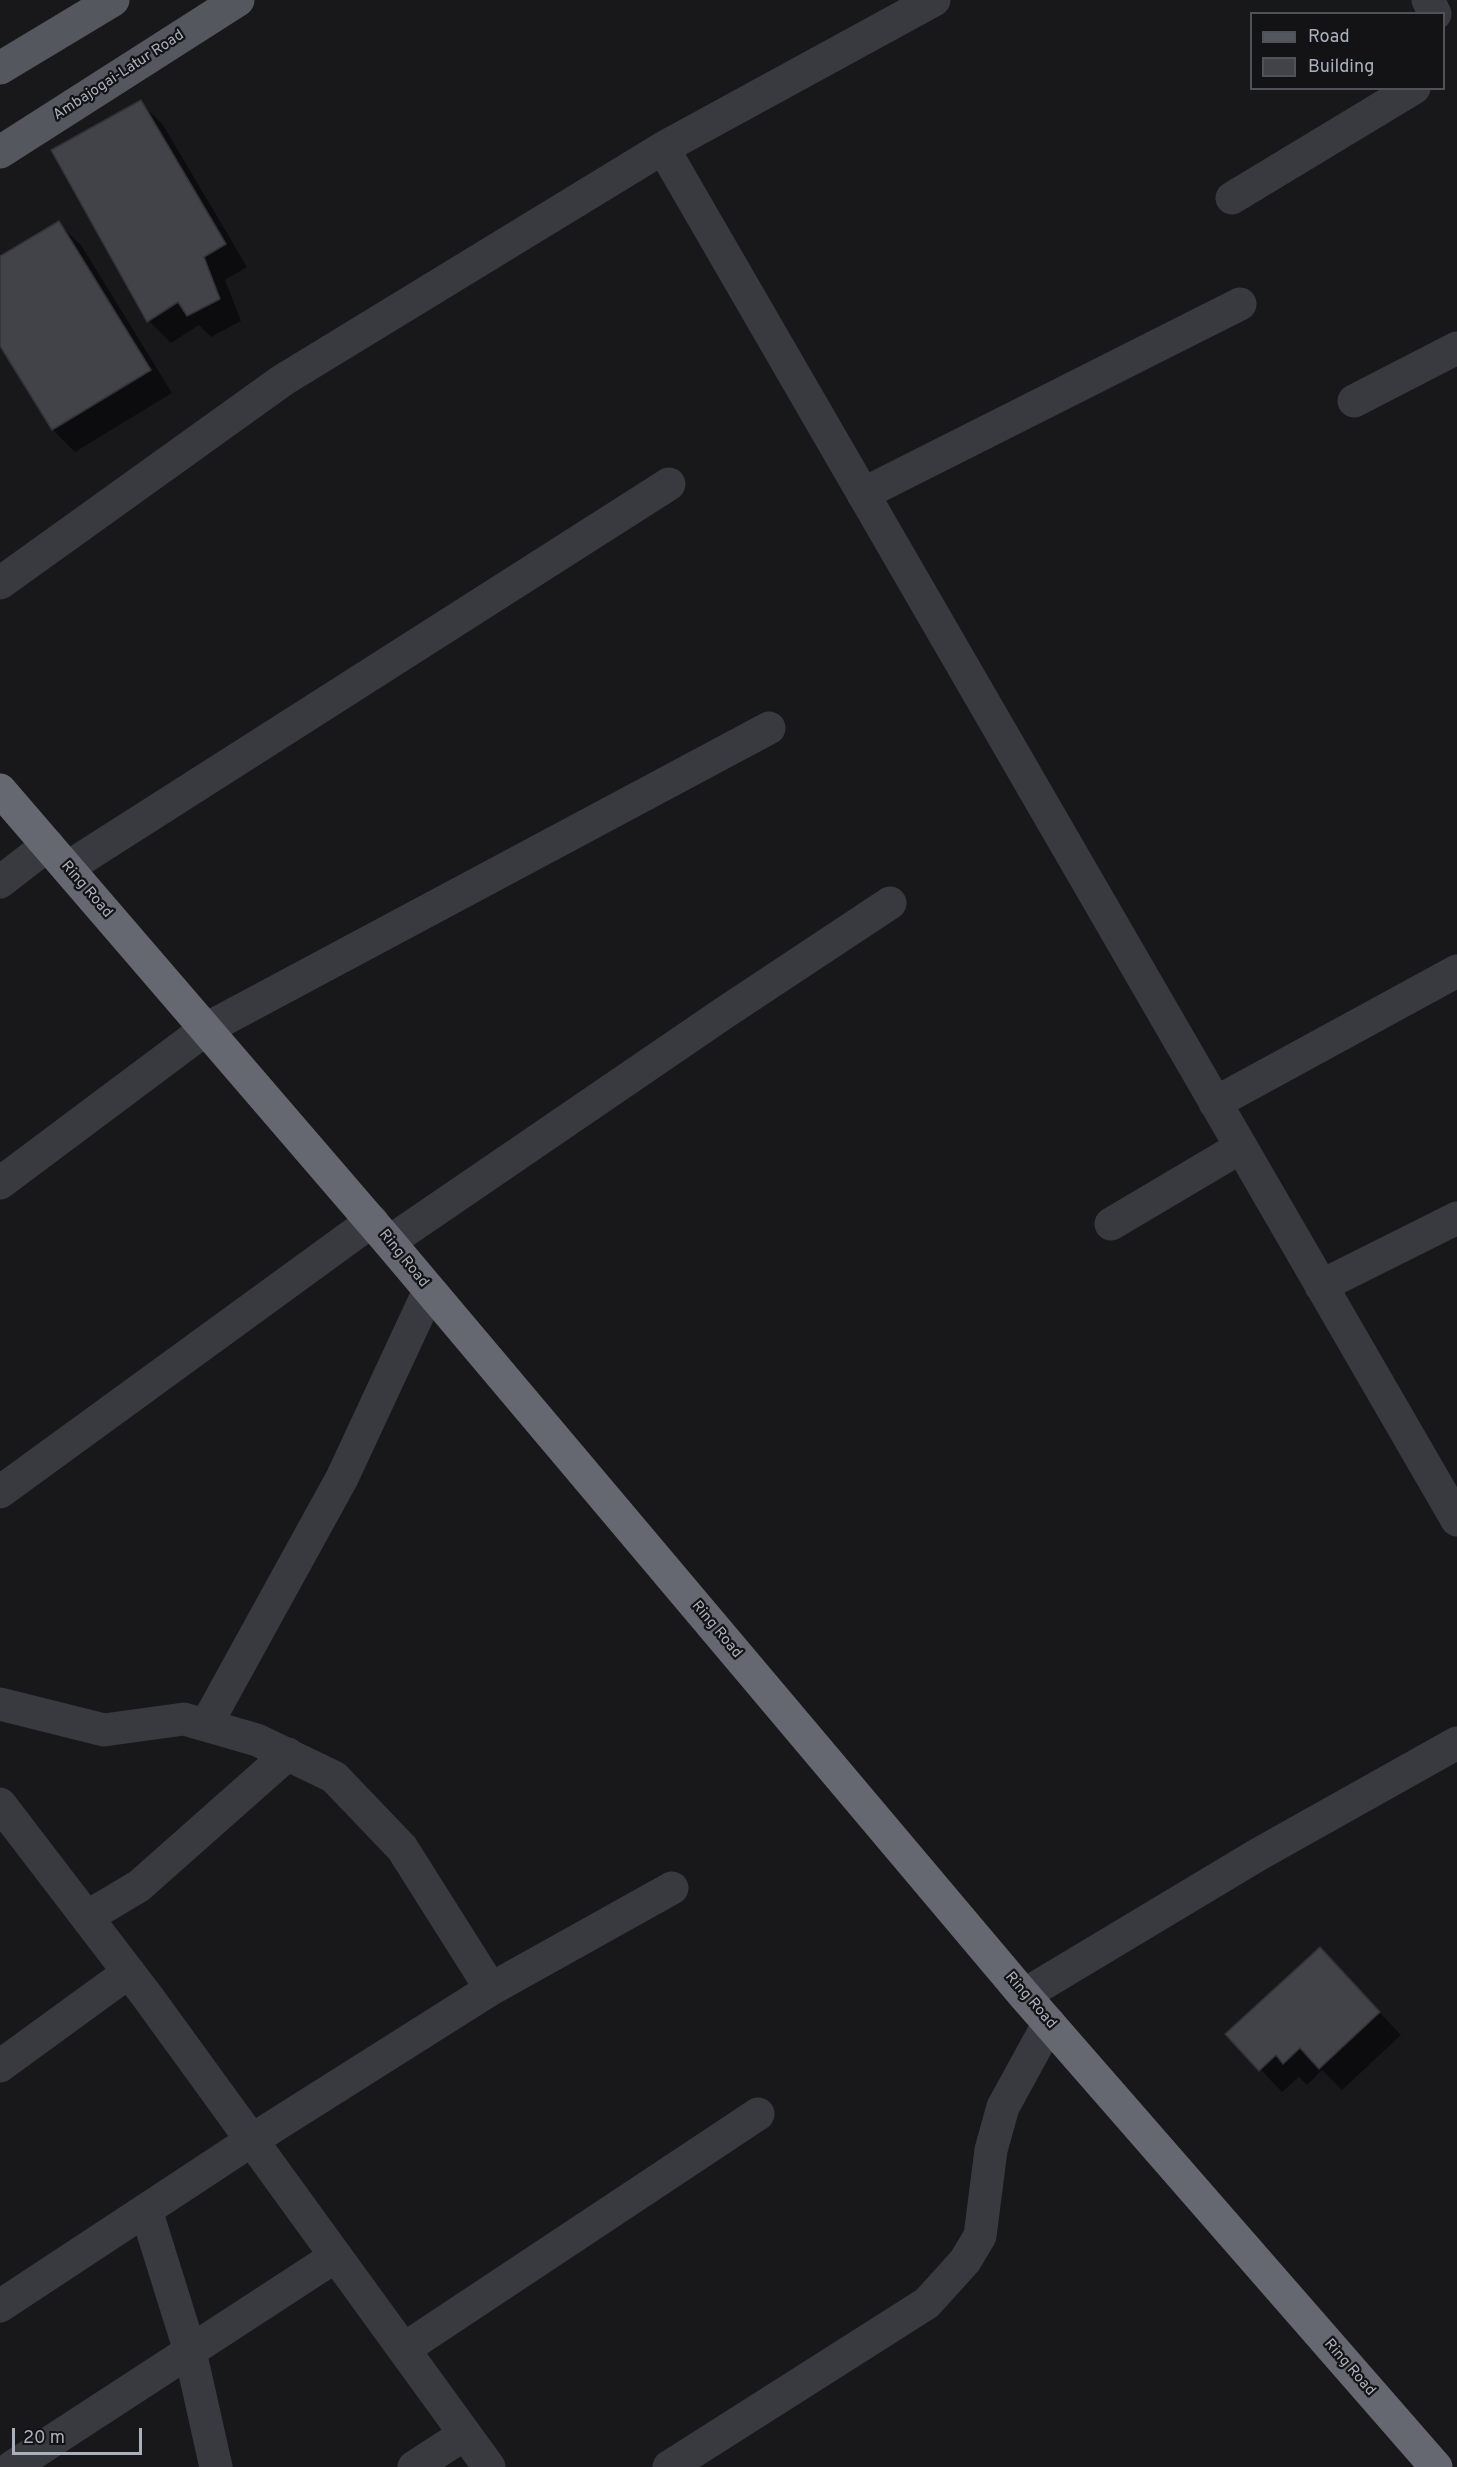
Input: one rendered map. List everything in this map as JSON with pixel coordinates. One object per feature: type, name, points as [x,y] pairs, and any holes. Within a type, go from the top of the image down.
[{"type":"highway","name":"Ring Road","points":[[0,790],[381,1232],[1024,1995],[1436,2467]]},
{"type":"main road","points":[[0,68],[113,0]]},
{"type":"main road","name":"Ambajogai-Latur Road","points":[[0,152],[238,0]]},
{"type":"street","points":[[0,584],[283,380],[663,148],[934,0]]},
{"type":"street","points":[[1232,198],[1411,90]]},
{"type":"street","points":[[663,148],[1457,1520]]},
{"type":"street","points":[[863,494],[1240,304]]},
{"type":"street","points":[[1354,401],[1457,348]]},
{"type":"street","points":[[0,882],[57,856],[669,484]]},
{"type":"street","points":[[0,1183],[206,1029],[769,728]]},
{"type":"street","points":[[0,1492],[381,1232],[890,903]]},
{"type":"street","points":[[1215,1103],[1457,971]]},
{"type":"street","points":[[1111,1224],[1241,1147]]},
{"type":"street","points":[[1321,1286],[1457,1218]]},
{"type":"street","points":[[206,1725],[342,1478],[429,1291]]},
{"type":"street","points":[[0,1704],[104,1730],[184,1719],[257,1740],[334,1777],[402,1848],[491,1989]]},
{"type":"street","points":[[1024,1995],[1259,1854],[1457,1743]]},
{"type":"street","points":[[87,1917],[139,1886],[288,1754]]},
{"type":"street","points":[[0,1804],[129,1972],[489,2467]]},
{"type":"street","points":[[0,2306],[252,2140],[491,1989],[672,1888]]},
{"type":"street","points":[[0,2066],[129,1972]]},
{"type":"street","points":[[669,2467],[927,2303],[965,2261],[980,2236],[992,2150],[1003,2107],[1049,2024]]},
{"type":"street","points":[[404,2349],[758,2114]]},
{"type":"street","points":[[146,2210],[190,2351],[216,2467]]},
{"type":"street","points":[[12,2467],[336,2256]]},
{"type":"street","points":[[414,2467],[465,2434]]},
{"type":"building","points":[[141,100],[226,244],[204,257],[220,299],[187,316],[178,302],[147,322],[51,150]]},
{"type":"building","points":[[59,221],[151,370],[52,430],[0,346],[0,256]]},
{"type":"building","points":[[1320,1947],[1380,2012],[1319,2069],[1300,2048],[1283,2064],[1276,2055],[1259,2071],[1225,2034]]}]
